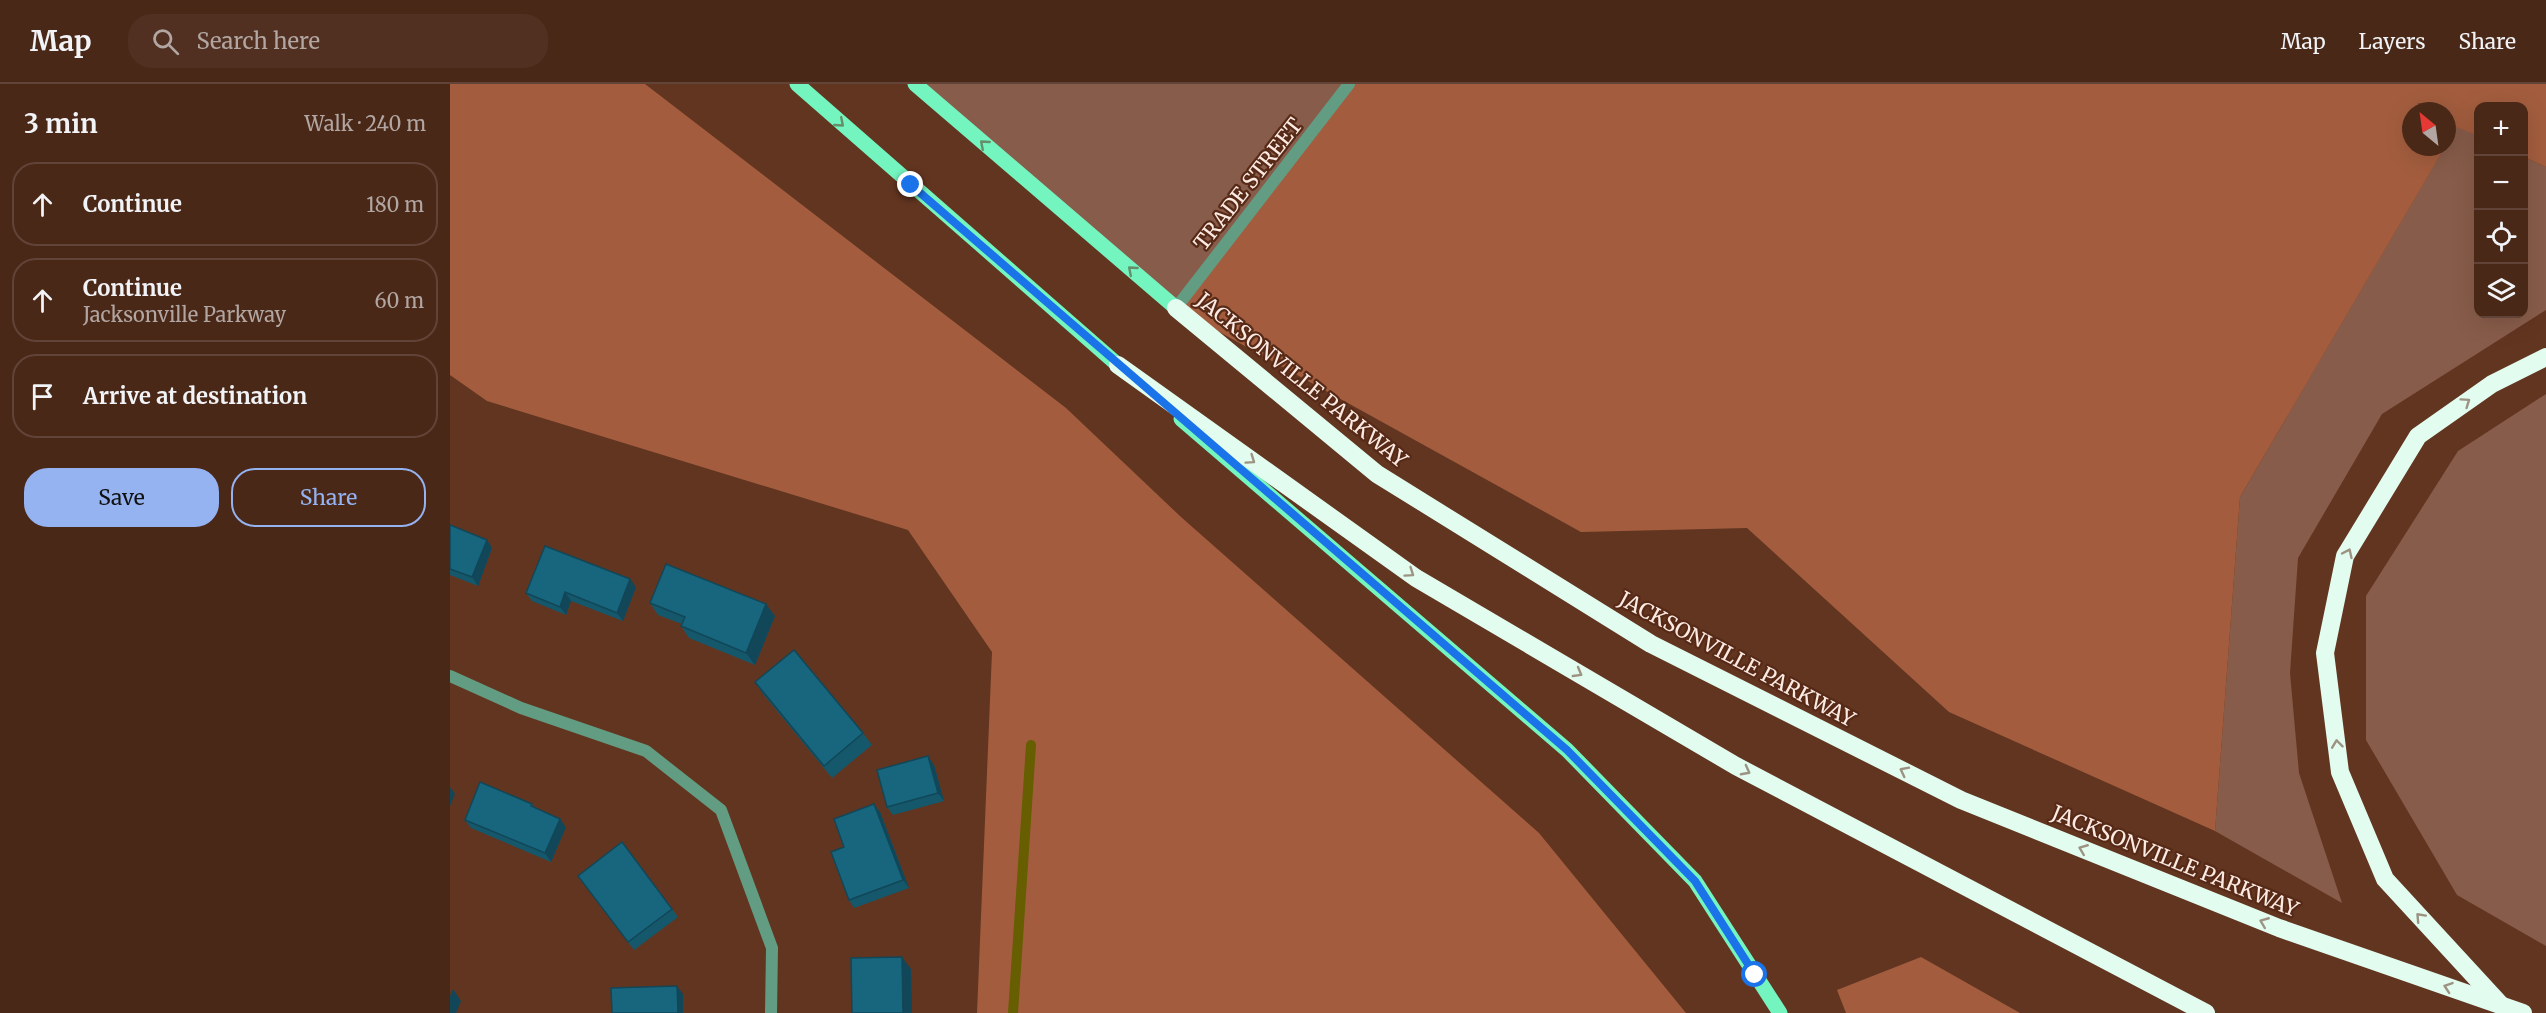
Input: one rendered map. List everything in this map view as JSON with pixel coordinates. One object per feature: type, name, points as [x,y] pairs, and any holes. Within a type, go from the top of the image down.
[{"type":"highway","name":"JACKSONVILLE PARKWAY","points":[[1176,309],[1377,474],[1652,644],[1961,800],[2279,928],[2523,1013]]},
{"type":"highway","points":[[2502,1006],[2385,879],[2340,772],[2325,653],[2345,556],[2418,435],[2492,384],[2546,357]]},
{"type":"highway","points":[[1118,365],[1416,578],[1736,766],[2206,1013]]},
{"type":"main road","points":[[797,84],[1118,365],[1567,750],[1695,881],[1780,1013]]},
{"type":"main road","name":"JACKSONVILLE PARKWAY","points":[[915,84],[1176,309]]},
{"type":"street","name":"TRADE STREET","points":[[1176,309],[1350,84]]},
{"type":"street","points":[[450,676],[521,708],[646,751],[721,810],[772,948],[771,1013]]},
{"type":"shaded area","points":[[450,84],[645,84],[1066,408],[1181,517],[1539,833],[1686,1013],[977,1013],[992,652],[908,530],[487,401],[450,375]]},
{"type":"shaded area","points":[[915,84],[1349,84],[1176,308]]},
{"type":"shaded area","points":[[1349,84],[2546,84],[2546,167],[2528,159],[2528,102],[2474,102],[2474,134],[2457,127],[2456,129],[2456,102],[2402,102],[2402,156],[2440,156],[2240,497],[2215,831],[1949,712],[1747,528],[1581,532],[1176,308]]},
{"type":"shaded area","points":[[2457,126],[2474,134],[2474,318],[2528,318],[2528,159],[2546,167],[2546,310],[2382,414],[2298,558],[2290,673],[2299,773],[2342,903],[2215,831],[2240,497],[2439,156],[2456,156]]},
{"type":"shaded area","points":[[2546,394],[2546,946],[2457,895],[2366,740],[2366,596],[2458,451]]},
{"type":"shaded area","points":[[1921,957],[2020,1013],[1846,1013],[1837,990]]},
{"type":"building","points":[[450,525],[487,540],[472,577],[450,569]]},
{"type":"building","points":[[545,546],[630,579],[617,613],[565,592],[560,607],[526,593]]},
{"type":"building","points":[[666,564],[766,604],[746,653],[681,626],[685,617],[650,603]]},
{"type":"building","points":[[794,650],[863,733],[824,766],[755,682]]},
{"type":"building","points":[[928,756],[938,793],[887,807],[877,770]]},
{"type":"building","points":[[480,782],[532,804],[531,806],[560,819],[545,853],[465,820]]},
{"type":"building","points":[[874,804],[903,880],[849,900],[831,852],[844,847],[834,819]]},
{"type":"building","points":[[622,842],[672,909],[628,942],[578,876]]},
{"type":"building","points":[[902,957],[903,1013],[852,1013],[851,958]]},
{"type":"building","points":[[677,986],[678,1013],[612,1013],[611,988]]},
{"type":"waterway","points":[[1013,1013],[1031,745]]},
{"type":"route","points":[[911,185],[1567,750],[1695,881],[1755,975]]}]
